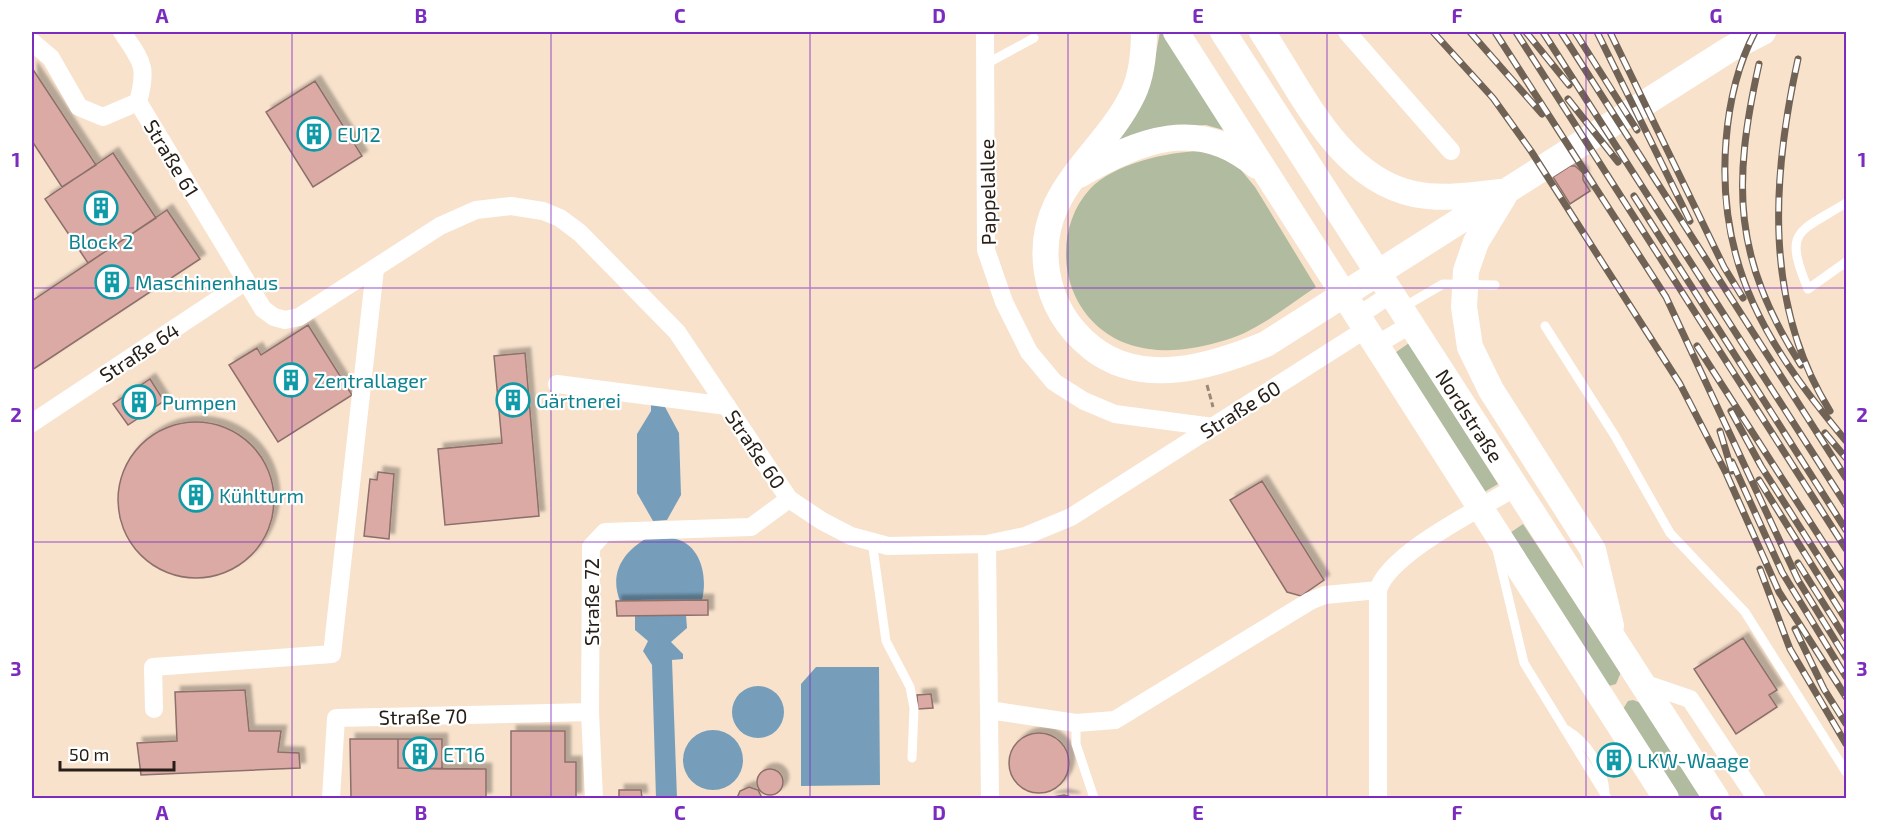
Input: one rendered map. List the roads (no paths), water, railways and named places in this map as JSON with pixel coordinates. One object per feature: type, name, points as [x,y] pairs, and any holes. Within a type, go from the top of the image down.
[{"type":"street","name":"Straße 61","points":[[122,32],[140,59],[145,77],[138,102],[246,281]]},
{"type":"street","name":"Pappelallee","points":[[985,32],[986,250],[1004,302],[1029,352],[1054,382],[1084,401],[1116,414],[1215,425]]},
{"type":"street","points":[[1143,32],[1144,54],[1134,93],[1116,123],[1096,145],[1073,178],[1053,211],[1046,234],[1045,261],[1050,291],[1060,313],[1076,335],[1098,352],[1119,362],[1149,369],[1172,370],[1202,366],[1266,344],[1730,49],[1763,32]]},
{"type":"street","name":"Nordstraße","points":[[1176,32],[1666,798]]},
{"type":"street","name":"Nordstraße","points":[[1223,32],[1638,681],[1716,798]]},
{"type":"street","points":[[1347,32],[1451,152]]},
{"type":"street","points":[[1263,33],[1332,139],[1358,165],[1387,184],[1413,194],[1442,197],[1507,191]]},
{"type":"street","points":[[32,42],[51,58],[79,107],[103,117],[138,102]]},
{"type":"street","points":[[1073,178],[1103,161],[1141,145],[1171,137],[1189,136],[1208,138],[1226,145],[1270,178]]},
{"type":"street","points":[[1507,191],[1476,242],[1466,271],[1464,307],[1470,347],[1491,390],[1593,550],[1616,646]]},
{"type":"street","name":"Straße 60","points":[[246,281],[263,309],[274,317],[285,320],[313,310],[440,226],[476,210],[511,206],[543,211],[560,218],[580,233],[677,332],[789,499],[822,521],[851,536],[888,546],[987,544],[1025,536],[1071,517],[1367,330]]},
{"type":"street","points":[[154,709],[153,667],[332,654],[375,269]]},
{"type":"street","name":"Straße 64","points":[[32,423],[246,281]]},
{"type":"street","points":[[1367,330],[1400,309]]},
{"type":"street","points":[[1367,330],[1400,309]]},
{"type":"street","points":[[557,384],[727,406]]},
{"type":"street","points":[[1378,798],[1378,590],[1382,578],[1405,555],[1486,516],[1514,488]]},
{"type":"street","name":"Straße 72","points":[[594,798],[590,712],[591,548],[605,532],[751,527],[789,499]]},
{"type":"street","points":[[987,544],[990,798]]},
{"type":"street","points":[[989,710],[1076,723],[1115,720],[1310,601],[1325,595],[1378,590]]},
{"type":"street","points":[[1638,681],[1690,699],[1756,798]]},
{"type":"street","name":"Straße 70","points":[[331,798],[336,718],[590,712]]},
{"type":"lane","points":[[986,64],[1034,38]]},
{"type":"lane","points":[[1846,202],[1803,230],[1794,242],[1796,259],[1808,289],[1846,262]]},
{"type":"lane","points":[[1400,309],[1443,284],[1496,285]]},
{"type":"lane","points":[[1545,326],[1615,436],[1670,533],[1745,612],[1846,772]]},
{"type":"lane","points":[[1486,516],[1524,663],[1606,797]]},
{"type":"lane","points":[[872,541],[886,641],[910,687],[914,708],[912,758]]},
{"type":"lane","points":[[1076,723],[1076,744],[1094,798]]},
{"type":"water","points":[[651,400],[665,401],[665,407],[679,433],[681,495],[667,520],[653,521],[637,493],[637,434],[651,411]]},
{"type":"water","points":[[647,538],[671,538],[681,541],[696,553],[703,571],[702,600],[620,601],[616,581],[620,564],[631,550]]},
{"type":"water","points":[[686,615],[687,628],[671,642],[683,654],[683,659],[672,660],[677,798],[656,798],[652,665],[643,651],[648,641],[635,630],[635,616]]},
{"type":"water","points":[[816,667],[879,667],[880,785],[801,786],[801,684]]},
{"type":"water","points":[[753,686],[763,686],[772,690],[780,698],[784,712],[780,726],[772,734],[763,738],[753,738],[744,734],[736,726],[732,717],[732,707],[736,698],[744,690]]},
{"type":"water","points":[[713,730],[730,735],[738,743],[743,760],[738,777],[730,785],[713,790],[696,785],[688,777],[683,760],[688,743],[696,735]]},
{"type":"railway","points":[[1433,32],[1493,98],[1531,151],[1680,384],[1726,473],[1779,592],[1846,697]]},
{"type":"railway","points":[[1470,32],[1542,114]]},
{"type":"railway","points":[[1495,32],[1666,297],[1798,580],[1846,658]]},
{"type":"railway","points":[[1516,32],[1846,549]]},
{"type":"railway","points":[[1526,32],[1569,85]]},
{"type":"railway","points":[[1543,32],[1846,505]]},
{"type":"railway","points":[[1561,32],[1846,478]]},
{"type":"railway","points":[[1575,32],[1637,130]]},
{"type":"railway","points":[[1597,32],[1690,221]]},
{"type":"railway","points":[[1610,32],[1724,267],[1743,298]]},
{"type":"railway","points":[[1755,32],[1739,71],[1727,127],[1725,187],[1730,228],[1739,267],[1753,304],[1772,339],[1793,373],[1846,441]]},
{"type":"railway","points":[[1798,59],[1783,148],[1779,194],[1779,239],[1784,283],[1793,327],[1808,370],[1830,411]]},
{"type":"railway","points":[[1759,64],[1745,147],[1742,184],[1744,220],[1751,255],[1762,290],[1801,365]]},
{"type":"railway","points":[[1568,99],[1618,162]]},
{"type":"railway","points":[[1634,196],[1846,530]]},
{"type":"railway","points":[[1697,346],[1846,578]]},
{"type":"railway","points":[[1731,411],[1761,466],[1846,600]]},
{"type":"railway","points":[[1720,431],[1732,471]]},
{"type":"railway","points":[[1825,433],[1846,458]]},
{"type":"railway","points":[[1732,462],[1782,572],[1846,677]]},
{"type":"railway","points":[[1759,480],[1846,620]]},
{"type":"railway","points":[[1798,563],[1846,639]]},
{"type":"railway","points":[[1760,569],[1790,649],[1846,744]]},
{"type":"railway","points":[[1795,629],[1824,689],[1846,724]]},
{"type":"place","name":"EU12","points":[[314,134]]},
{"type":"place","name":"Block 2","points":[[101,208]]},
{"type":"place","name":"Maschinenhaus","points":[[112,282]]},
{"type":"place","name":"Zentrallager","points":[[291,380]]},
{"type":"place","name":"Gärtnerei","points":[[513,400]]},
{"type":"place","name":"Pumpen","points":[[139,402]]},
{"type":"place","name":"Kühlturm","points":[[196,495]]},
{"type":"place","name":"ET16","points":[[420,754]]},
{"type":"place","name":"LKW-Waage","points":[[1614,760]]}]
